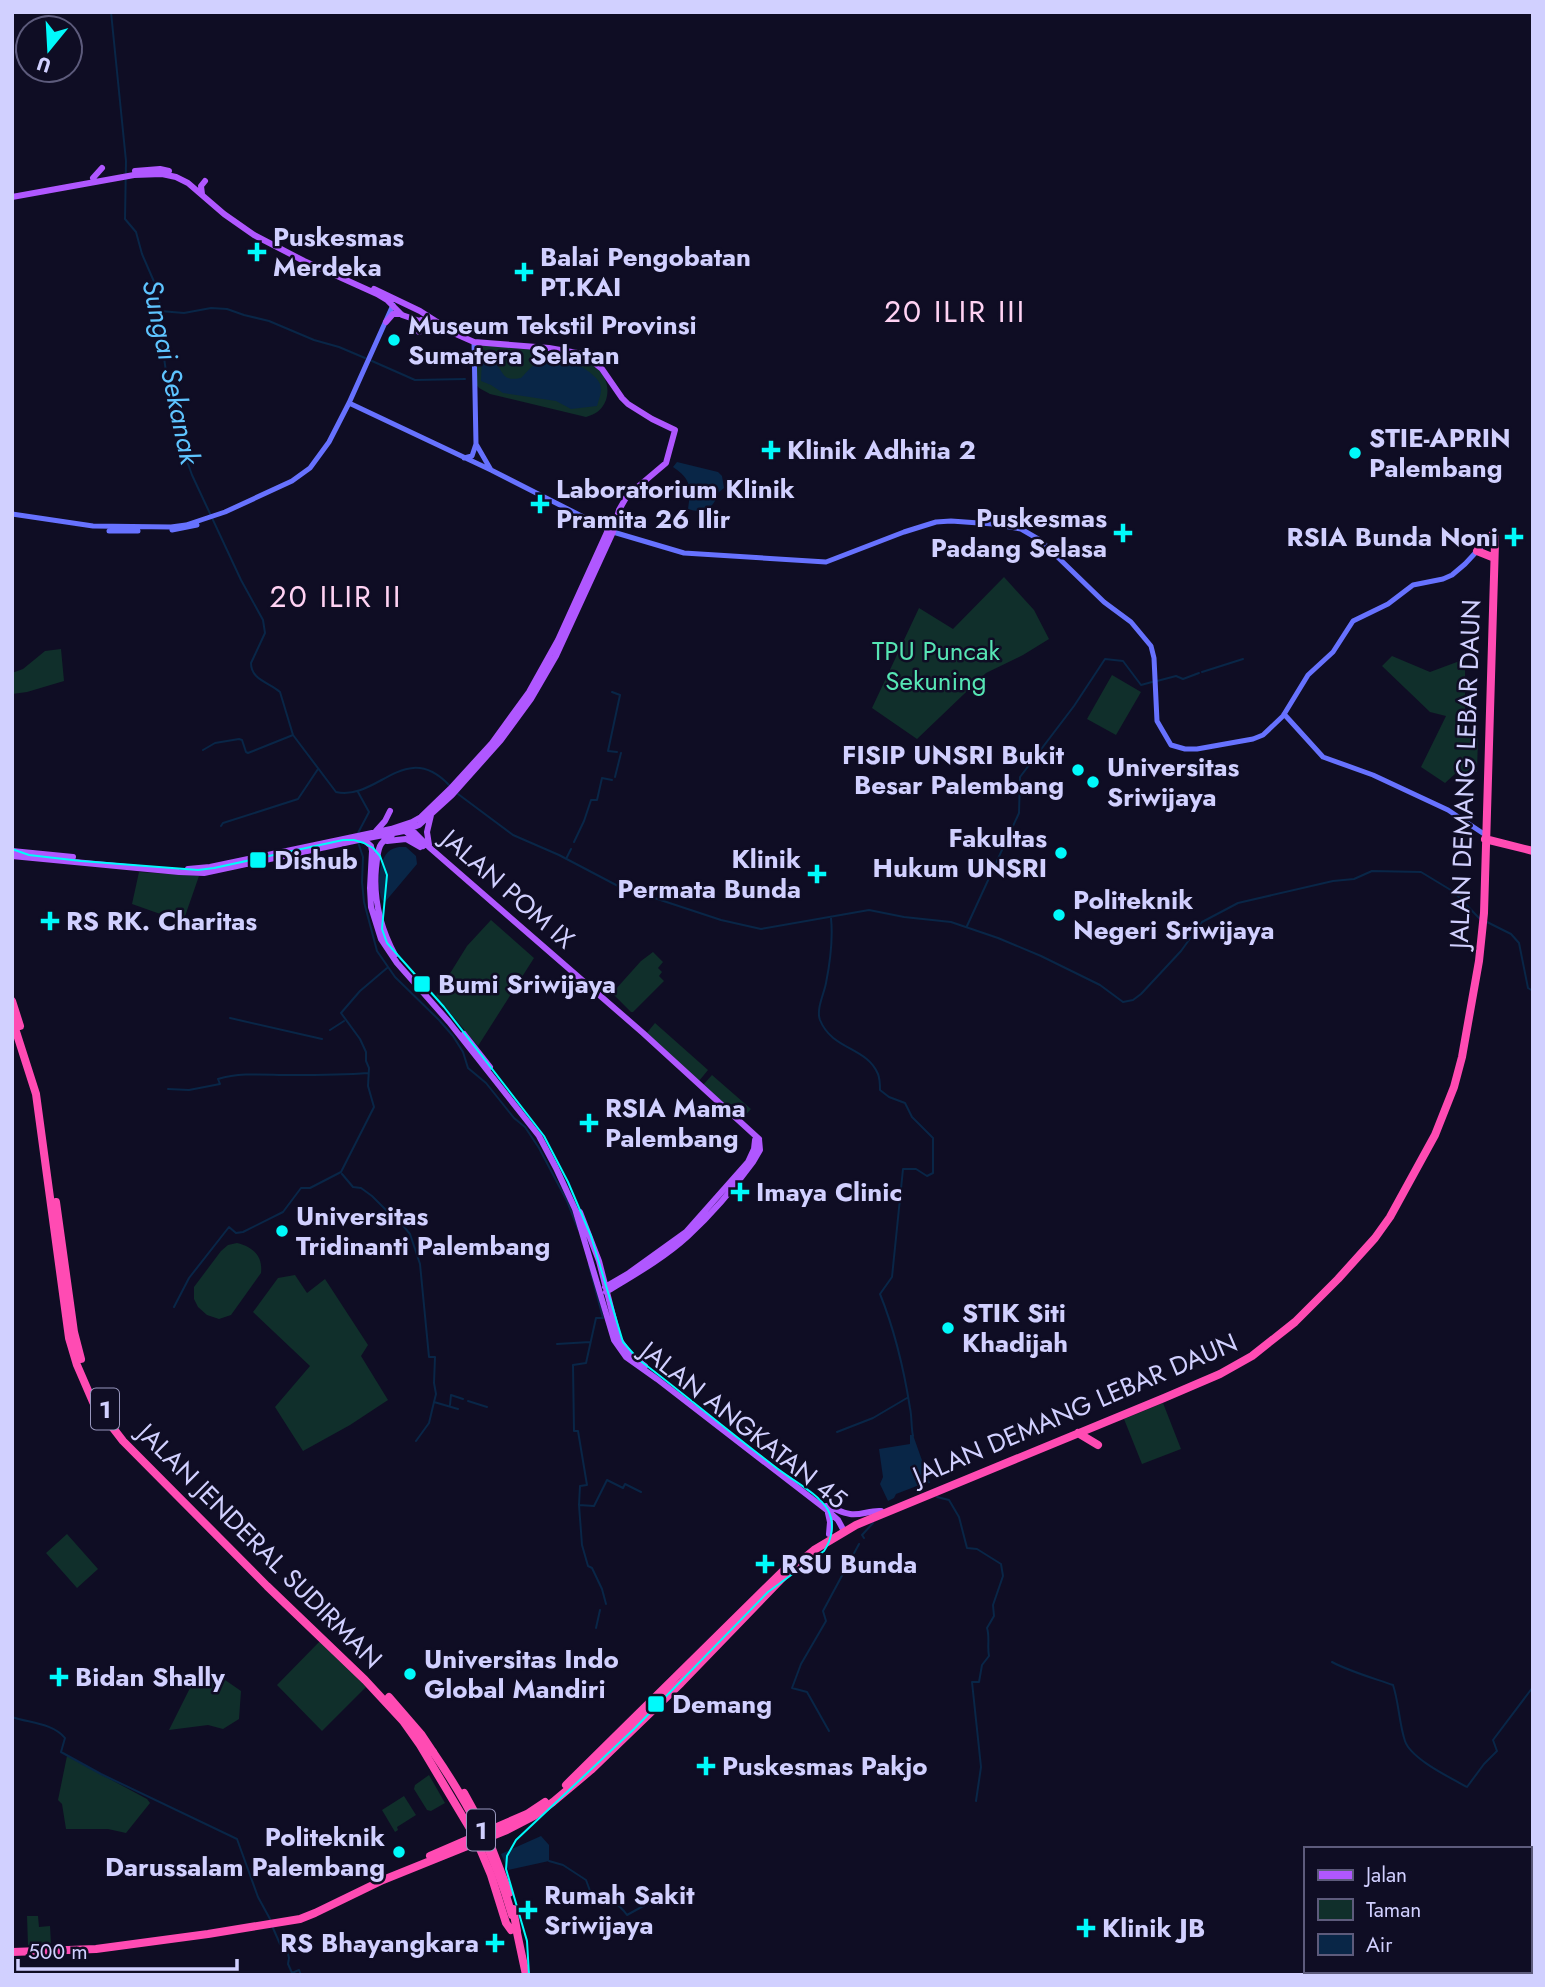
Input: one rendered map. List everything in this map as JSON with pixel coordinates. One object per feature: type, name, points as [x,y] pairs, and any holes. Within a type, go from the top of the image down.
[{"type":"highway","name":"JALAN DEMANG LEBAR DAUN","points":[[1486,839],[1491,536]]},
{"type":"highway","name":"JALAN DEMANG LEBAR DAUN","points":[[714,1644],[790,1564],[829,1534],[1104,1423],[1220,1374],[1252,1356],[1295,1322],[1390,1217],[1400,1194],[1435,1135],[1454,1087],[1462,1058],[1479,961],[1486,839],[1495,543],[1495,537],[1491,536]]},
{"type":"highway","points":[[1477,551],[1492,557]]},
{"type":"highway","points":[[1507,845],[1491,834],[1486,839],[1507,845],[1533,851]]},
{"type":"highway","name":"JALAN JENDERAL SUDIRMAN","points":[[12,1001],[14,1019],[36,1094],[53,1195],[66,1292],[69,1338],[93,1402],[112,1428],[203,1522],[397,1705],[424,1744],[432,1765],[476,1840],[491,1875],[506,1923],[514,1930]]},
{"type":"highway","name":"JALAN DEMANG LEBAR DAUN","points":[[12,1950],[270,1923],[308,1912],[356,1887],[507,1827],[548,1800],[573,1779],[791,1569],[844,1528],[1163,1395],[1240,1360],[1292,1319],[1357,1255]]},
{"type":"highway","points":[[1078,1433],[1097,1444],[1104,1423]]},
{"type":"highway","points":[[424,1744],[433,1748],[447,1767],[487,1835],[513,1908],[514,1930]]},
{"type":"highway","name":"1","points":[[424,1744],[458,1791],[484,1836],[499,1873],[523,1975]]},
{"type":"highway","points":[[474,1810],[488,1822],[507,1827],[495,1853]]},
{"type":"highway","points":[[474,1810],[463,1816],[464,1833],[460,1847],[474,1851],[484,1858]]},
{"type":"highway","points":[[491,1875],[491,1871],[496,1868],[502,1871]]},
{"type":"main road","points":[[93,178],[102,168]]},
{"type":"main road","points":[[69,185],[93,178],[133,174],[176,177],[201,192],[254,235],[305,262],[421,311],[449,331]]},
{"type":"main road","points":[[12,195],[122,175]]},
{"type":"main road","points":[[201,192],[205,181]]},
{"type":"main road","points":[[395,302],[402,314]]},
{"type":"main road","points":[[12,516],[118,528],[171,527],[207,520],[292,481],[305,472],[325,449],[349,404],[395,302]]},
{"type":"main road","points":[[419,332],[421,311]]},
{"type":"main road","points":[[13,855],[195,871],[314,849],[419,825],[432,815],[492,743],[529,692],[558,640],[619,510],[627,496],[666,463],[675,429],[628,404],[602,369],[583,354],[549,348],[474,342],[402,314],[393,314],[386,322]]},
{"type":"main road","points":[[464,458],[472,456],[476,444],[474,342]]},
{"type":"main road","points":[[349,404],[491,470],[611,531],[684,553],[826,562],[936,522],[993,524],[1021,529],[1034,536],[1117,613],[1131,622],[1151,646],[1157,721],[1168,741],[1175,747],[1196,748],[1253,739],[1271,730],[1308,675],[1334,652],[1350,624],[1388,604],[1413,584],[1452,575],[1491,536]]},
{"type":"main road","points":[[476,444],[491,470]]},
{"type":"main road","points":[[1060,551],[1062,562]]},
{"type":"main road","points":[[1284,714],[1323,757],[1373,775],[1448,810],[1486,839]]},
{"type":"main road","points":[[375,902],[374,888],[382,842],[421,817],[450,793]]},
{"type":"main road","points":[[375,832],[390,811]]},
{"type":"main road","points":[[429,849],[427,832],[432,815]]},
{"type":"main road","points":[[204,870],[403,828]]},
{"type":"main road","name":"JALAN POM IX","points":[[403,828],[643,1034],[757,1140],[760,1150],[753,1163],[686,1238],[654,1262],[603,1287]]},
{"type":"main road","points":[[359,838],[371,846],[371,907],[381,939],[394,959],[458,1030]]},
{"type":"main road","points":[[382,842],[406,839],[429,849]]},
{"type":"main road","points":[[371,862],[378,855]]},
{"type":"main road","points":[[370,888],[394,953],[458,1030]]},
{"type":"main road","name":"JALAN ANGKATAN 45","points":[[458,1030],[542,1133],[599,1261],[615,1334],[621,1344],[632,1356],[839,1516],[844,1528]]},
{"type":"main road","points":[[829,1534],[827,1508],[853,1515],[872,1510],[881,1511]]},
{"type":"green space","points":[[475,344],[575,354],[600,371],[607,384],[606,400],[598,411],[586,417],[490,394],[475,383]]},
{"type":"green space","name":"TPU Puncak Sekuning","points":[[1004,577],[1034,610],[1049,639],[986,673],[917,739],[872,708],[919,608],[953,629]]},
{"type":"green space","points":[[61,649],[64,681],[12,694],[12,673],[23,669],[45,651]]},
{"type":"green space","points":[[1392,656],[1430,672],[1465,659],[1465,713],[1462,736],[1478,738],[1477,772],[1456,773],[1445,783],[1421,767],[1446,716],[1430,712],[1382,666]]},
{"type":"green space","points":[[1112,675],[1141,692],[1116,735],[1087,719]]},
{"type":"green space","points":[[139,872],[199,876],[183,922],[132,904]]},
{"type":"green space","points":[[491,920],[534,958],[478,1046],[436,996],[467,946]]},
{"type":"green space","points":[[653,952],[663,962],[658,968],[662,972],[659,976],[664,981],[631,1012],[614,995],[615,990],[641,961]]},
{"type":"green space","points":[[655,1023],[708,1070],[699,1081],[646,1034]]},
{"type":"green space","points":[[712,1075],[751,1109],[742,1119],[703,1085]]},
{"type":"green space","points":[[237,1243],[256,1253],[261,1273],[231,1315],[219,1319],[207,1315],[198,1307],[194,1299],[194,1287],[221,1251],[228,1245]]},
{"type":"green space","points":[[295,1275],[307,1293],[325,1279],[368,1345],[361,1356],[388,1400],[303,1451],[275,1407],[310,1366],[253,1312],[278,1278]]},
{"type":"green space","points":[[1163,1403],[1181,1449],[1142,1464],[1124,1419]]},
{"type":"green space","points":[[67,1534],[98,1569],[77,1588],[46,1553]]},
{"type":"green space","points":[[321,1640],[366,1687],[322,1731],[277,1685]]},
{"type":"green space","points":[[202,1664],[241,1691],[239,1719],[223,1729],[208,1725],[169,1730]]},
{"type":"green space","points":[[67,1756],[147,1799],[150,1803],[126,1833],[108,1829],[66,1829],[62,1804],[58,1800]]},
{"type":"green space","points":[[429,1775],[445,1803],[431,1811],[427,1810],[414,1789],[415,1785]]},
{"type":"green space","points":[[404,1796],[416,1815],[397,1827],[395,1832],[382,1810]]},
{"type":"green space","points":[[27,1916],[38,1916],[39,1927],[50,1926],[51,1944],[28,1945]]},
{"type":"water","points":[[482,355],[493,361],[506,377],[514,379],[521,378],[536,363],[547,358],[561,359],[577,365],[600,384],[597,406],[571,409],[556,401],[503,393],[481,381]]},
{"type":"water","points":[[677,462],[718,472],[722,476],[724,488],[707,509],[688,509],[689,485],[684,476],[673,467]]},
{"type":"water","points":[[406,847],[416,856],[417,864],[385,902],[379,889],[380,868],[388,852]]},
{"type":"water","points":[[910,1435],[913,1435],[930,1483],[896,1494],[888,1501],[880,1484],[883,1477],[879,1449],[910,1444]]},
{"type":"water","points":[[541,1836],[549,1845],[549,1861],[508,1870],[501,1854]]},
{"type":"waterway","name":"Sungai Sekanak","points":[[111,12],[126,161],[125,219],[136,232],[142,254],[159,293],[160,329],[168,386],[182,447],[192,475],[241,580],[263,620],[265,633],[251,663],[252,669],[257,677],[280,692],[293,735],[336,792],[365,788],[405,769],[419,768],[433,772],[449,785]]},
{"type":"waterway","points":[[160,311],[184,313],[211,308],[227,309],[269,321],[365,358]]},
{"type":"waterway","points":[[372,361],[415,380],[465,379]]},
{"type":"waterway","points":[[967,926],[1019,813],[1020,777],[1074,706],[1105,659],[1123,661],[1141,685],[1152,682]]},
{"type":"waterway","points":[[1202,672],[1243,659]]},
{"type":"waterway","points":[[1157,681],[1176,676],[1183,679],[1199,673]]},
{"type":"waterway","points":[[612,692],[620,695],[608,751],[617,752]]},
{"type":"waterway","points":[[203,750],[215,743],[239,739],[248,753],[293,735]]},
{"type":"waterway","points":[[615,777],[621,753]]},
{"type":"waterway","points":[[221,826],[223,823],[298,799],[318,769]]},
{"type":"waterway","points":[[574,842],[591,800],[597,800],[602,778],[612,780]]},
{"type":"waterway","points":[[358,792],[369,812],[358,833]]},
{"type":"waterway","name":"Sungai Sekanak","points":[[458,794],[513,835],[559,855],[618,886],[721,920],[761,929],[869,910],[951,922],[1041,956],[1100,985],[1123,1002],[1133,1000],[1141,994],[1181,951],[1202,922],[1238,903],[1333,881],[1354,879],[1372,871],[1421,872],[1454,892],[1479,918]]},
{"type":"waterway","points":[[358,842],[363,857],[364,902],[377,951],[395,977],[453,1036],[463,1052],[468,1068],[486,1083],[514,1118],[525,1127],[567,1201],[578,1229]]},
{"type":"waterway","points":[[567,857],[571,849]]},
{"type":"waterway","points":[[831,918],[830,959],[820,1006],[820,1020],[825,1030],[833,1037],[873,1065],[879,1076],[880,1090],[905,1103],[912,1117],[933,1138],[933,1173],[927,1176],[916,1169],[903,1169],[892,1277],[880,1294],[902,1365],[913,1436]]},
{"type":"waterway","name":"Sungai Sekanak","points":[[1487,922],[1511,934],[1519,943],[1528,988],[1533,991]]},
{"type":"waterway","points":[[174,1307],[189,1278],[229,1227],[236,1233],[243,1232],[283,1212],[301,1188],[310,1188],[341,1172],[374,1107],[368,1086],[366,1052],[341,1013],[360,991],[387,968]]},
{"type":"waterway","points":[[230,1018],[322,1039]]},
{"type":"waterway","points":[[330,1030],[344,1021]]},
{"type":"waterway","points":[[168,1089],[189,1090],[220,1084],[218,1079],[245,1075],[368,1073]]},
{"type":"waterway","points":[[342,1174],[353,1187],[361,1188],[372,1196],[386,1210],[392,1222],[400,1222],[410,1234],[420,1264],[429,1357],[435,1357],[434,1402]]},
{"type":"waterway","points":[[579,1505],[580,1486],[587,1485],[578,1431],[574,1431],[573,1365],[586,1363],[596,1318],[603,1318],[589,1265]]},
{"type":"waterway","points":[[557,1344],[590,1342]]},
{"type":"waterway","points":[[450,1405],[451,1395],[463,1399]]},
{"type":"waterway","points":[[837,1432],[873,1418],[907,1398]]},
{"type":"waterway","points":[[468,1401],[487,1407]]},
{"type":"waterway","points":[[416,1441],[429,1423],[434,1402],[458,1409]]},
{"type":"waterway","points":[[606,1604],[602,1589],[592,1568],[588,1566],[582,1545],[579,1505],[594,1506],[607,1480],[623,1488],[625,1484],[641,1492]]},
{"type":"waterway","points":[[937,1497],[949,1500],[959,1517],[967,1548],[977,1549],[1001,1564],[1003,1576],[993,1605],[994,1616],[987,1628],[989,1656],[982,1665],[979,1682],[972,1682],[981,1767],[976,1801]]},
{"type":"waterway","points":[[864,1538],[862,1535],[873,1523]]},
{"type":"waterway","points":[[829,1731],[807,1692],[792,1688],[801,1664],[826,1621],[823,1611],[859,1544]]},
{"type":"waterway","points":[[596,1628],[600,1610]]},
{"type":"waterway","points":[[1332,1662],[1393,1685],[1403,1734],[1409,1748],[1432,1767],[1467,1787],[1497,1751],[1493,1740],[1533,1687]]},
{"type":"waterway","points":[[12,1717],[54,1729],[65,1738],[61,1752],[237,1839],[258,1897],[270,1919]]},
{"type":"waterway","points":[[549,1861],[563,1865],[586,1880],[593,1899],[612,1902],[627,1915],[647,1904],[660,1903]]},
{"type":"waterway","points":[[273,1928],[280,1944],[287,1950],[292,1973],[299,1970],[301,1975]]},
{"type":"tram line","points":[[12,849],[29,855],[81,861],[198,870],[343,840],[354,840],[373,848],[380,856],[387,875],[382,929],[387,943],[444,1007],[544,1136],[568,1182],[591,1236],[623,1342],[638,1359],[811,1492],[828,1510],[832,1531],[824,1551],[768,1592],[634,1729],[516,1840],[507,1856],[506,1869],[527,1941],[529,1975]]},
{"type":"place","name":"Puskesmas Merdeka","points":[[257,252]]},
{"type":"place","name":"Balai Pengobatan PT.KAI","points":[[524,272]]},
{"type":"place","name":"Museum Tekstil Provinsi Sumatera Selatan","points":[[394,340]]},
{"type":"place","name":"Klinik Adhitia 2","points":[[771,450]]},
{"type":"place","name":"STIE-APRIN Palembang","points":[[1355,453]]},
{"type":"place","name":"Laboratorium Klinik Pramita 26 Ilir","points":[[540,504]]},
{"type":"place","name":"Puskesmas Padang Selasa","points":[[1123,533]]},
{"type":"place","name":"RSIA Bunda Noni","points":[[1514,537]]},
{"type":"place","name":"FISIP UNSRI Bukit Besar Palembang","points":[[1078,770]]},
{"type":"place","name":"Universitas Sriwijaya","points":[[1093,782]]},
{"type":"place","name":"Fakultas Hukum UNSRI","points":[[1061,853]]},
{"type":"place","name":"Dishub","points":[[258,860]]},
{"type":"place","name":"Klinik Permata Bunda","points":[[817,874]]},
{"type":"place","name":"Politeknik Negeri Sriwijaya","points":[[1059,915]]},
{"type":"place","name":"RS RK. Charitas","points":[[50,921]]},
{"type":"place","name":"Bumi Sriwijaya","points":[[422,984]]},
{"type":"place","name":"RSIA Mama Palembang","points":[[589,1123]]},
{"type":"place","name":"Imaya Clinic","points":[[740,1192]]},
{"type":"place","name":"Universitas Tridinanti Palembang","points":[[282,1231]]},
{"type":"place","name":"STIK Siti Khadijah","points":[[948,1328]]},
{"type":"place","name":"RSU Bunda","points":[[765,1564]]},
{"type":"place","name":"Universitas Indo Global Mandiri","points":[[410,1674]]},
{"type":"place","name":"Bidan Shally","points":[[59,1677]]},
{"type":"place","name":"Demang","points":[[656,1704]]},
{"type":"place","name":"Puskesmas Pakjo","points":[[706,1766]]},
{"type":"place","name":"Politeknik Darussalam Palembang","points":[[399,1852]]},
{"type":"place","name":"Rumah Sakit Sriwijaya","points":[[528,1910]]},
{"type":"place","name":"Klinik JB","points":[[1086,1928]]},
{"type":"place","name":"RS Bhayangkara","points":[[495,1943]]},
{"type":"district","name":"20 ILIR III","points":[[955,311]]},
{"type":"district","name":"20 ILIR II","points":[[336,596]]}]
